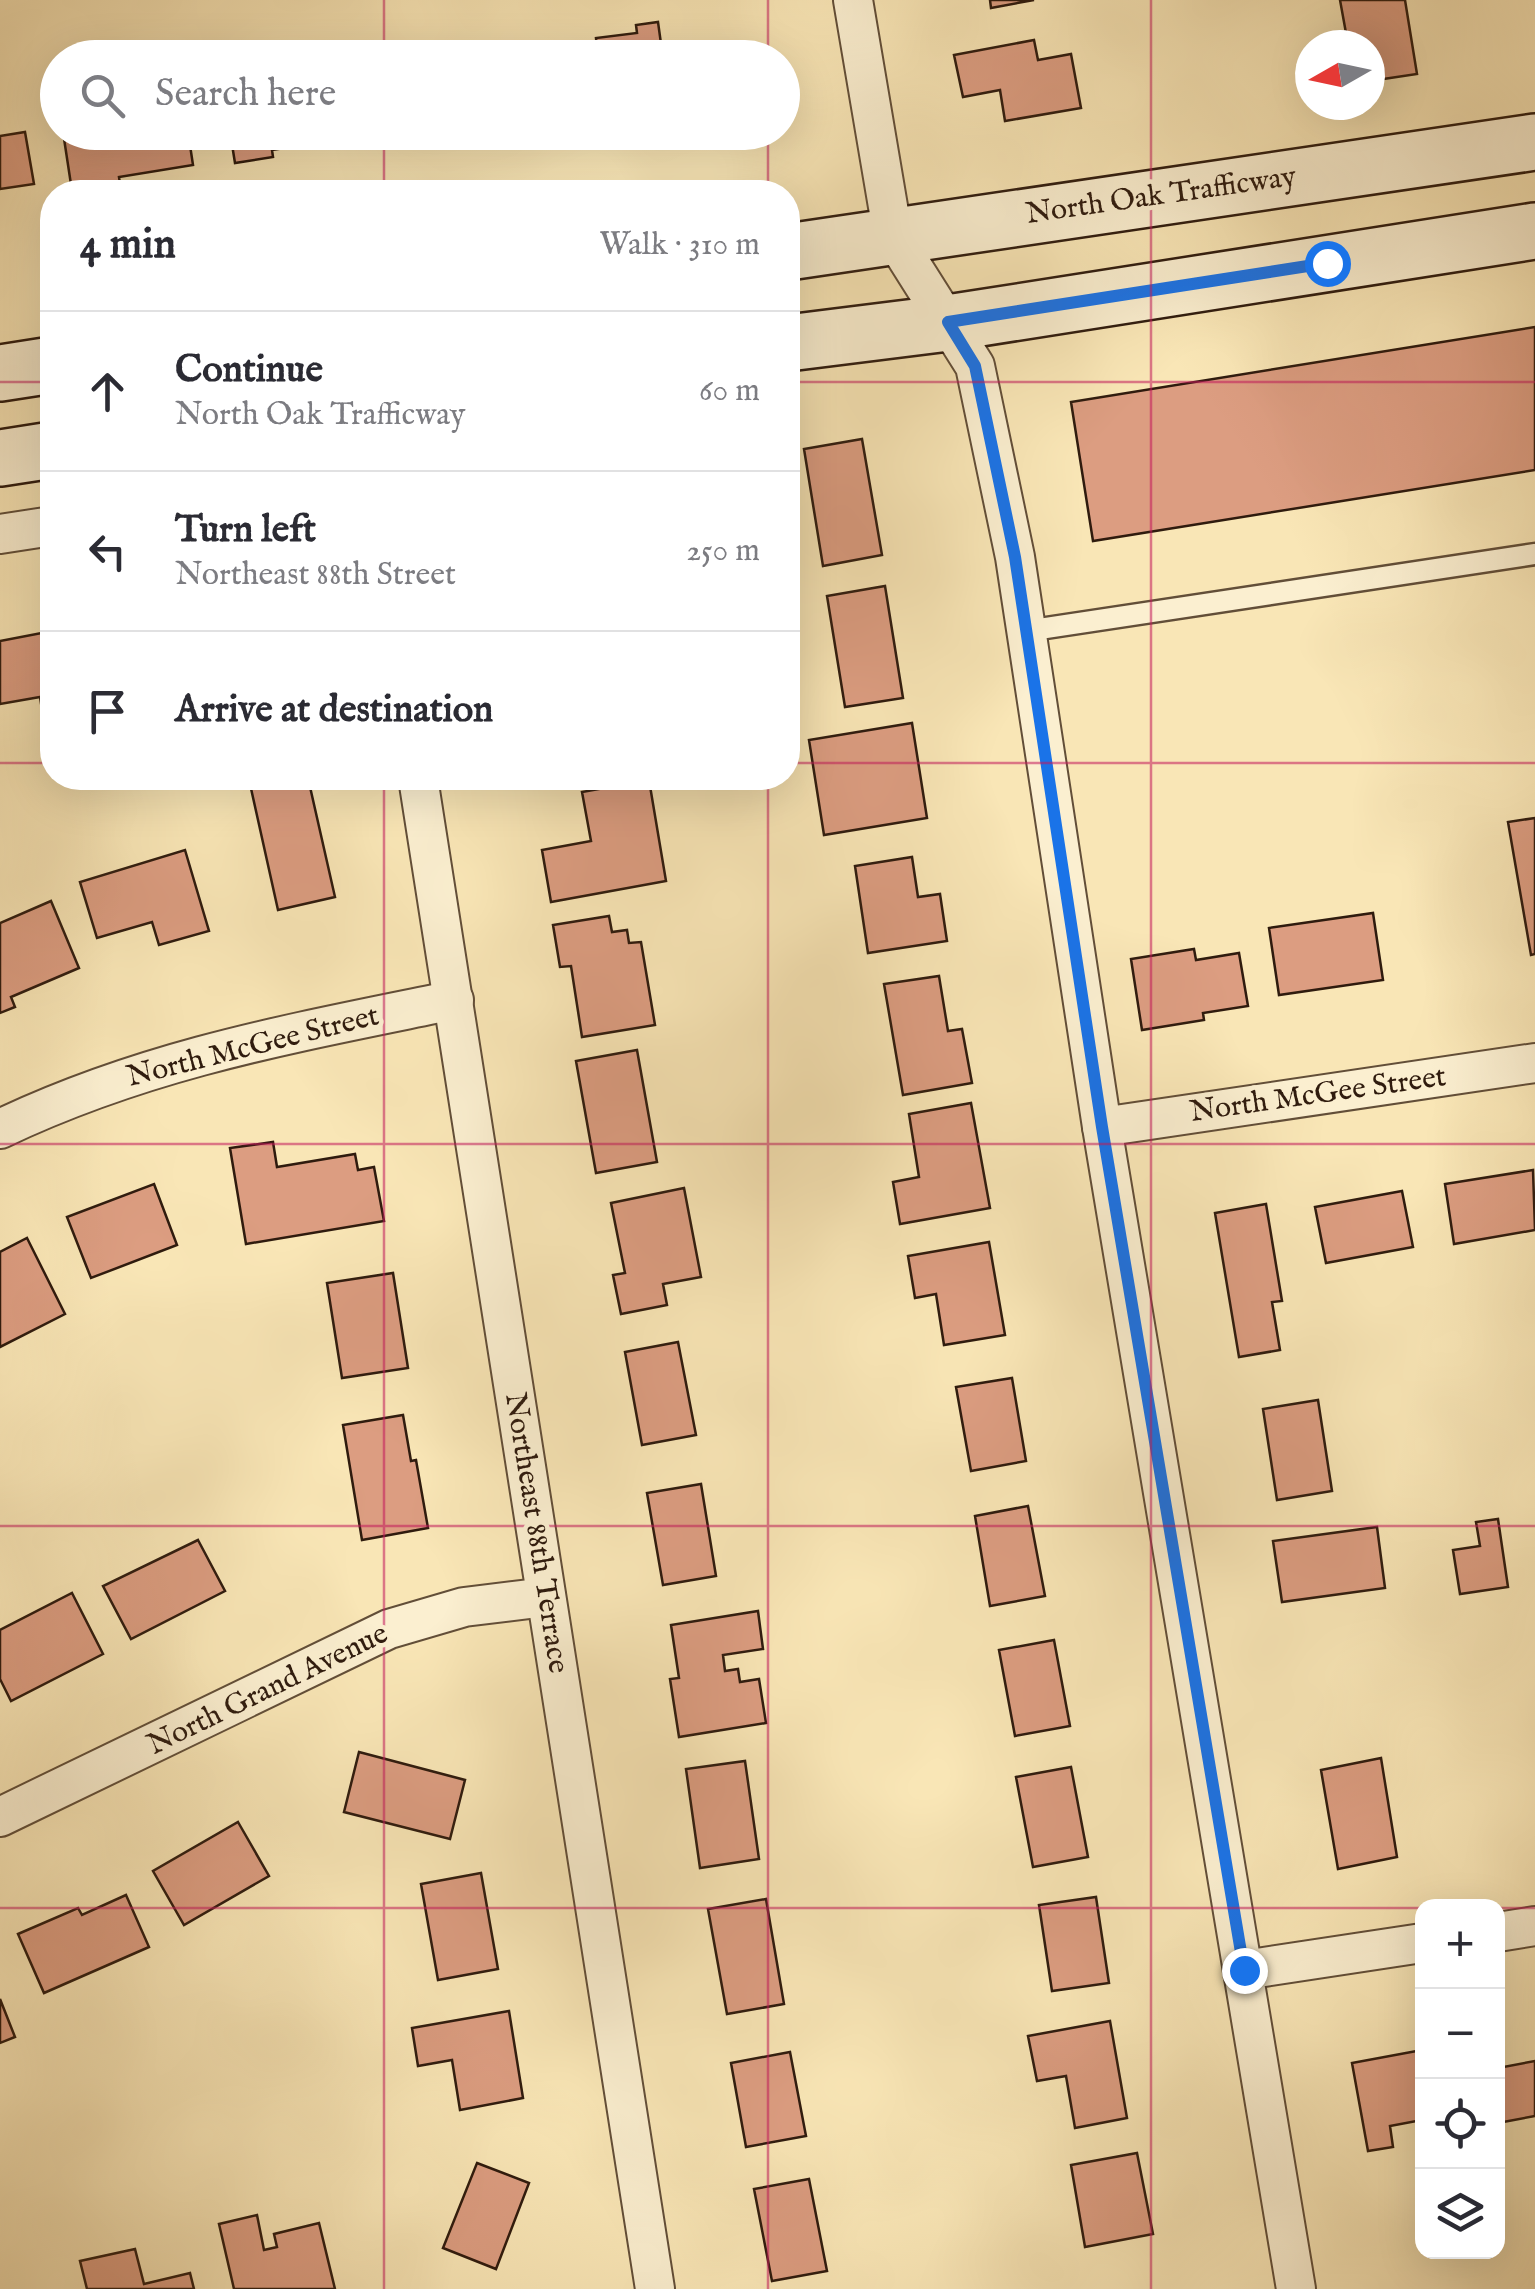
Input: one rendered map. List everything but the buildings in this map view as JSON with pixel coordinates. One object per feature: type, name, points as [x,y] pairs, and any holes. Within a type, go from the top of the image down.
[{"type":"main road","name":"North Oak Trafficway","points":[[800,250],[1535,142]]},
{"type":"main road","points":[[800,341],[1535,231]]},
{"type":"main road","points":[[0,373],[40,367]]},
{"type":"main road","points":[[0,458],[40,452]]},
{"type":"street","points":[[853,0],[893,236],[975,366],[1015,557],[1102,1127],[1296,2289]]},
{"type":"street","points":[[0,534],[40,528]]},
{"type":"street","name":"Northeast 88th Terrace","points":[[420,790],[655,2289]]},
{"type":"street","name":"North McGee Street","points":[[0,1130],[114,1080],[226,1047],[454,1000]]},
{"type":"street","name":"North McGee Street","points":[[1102,1127],[1535,1063]]},
{"type":"street","name":"North Grand Avenue","points":[[0,1817],[389,1629],[464,1607],[546,1597]]},
{"type":"street","points":[[1505,1931],[1535,1926]]},
{"type":"street","points":[[1244,1970],[1415,1944]]},
{"type":"lane","points":[[1026,631],[1535,554]]},
{"type":"route","points":[[1244,1970],[1102,1127],[1015,557],[975,366],[948,322],[1327,263]]}]
